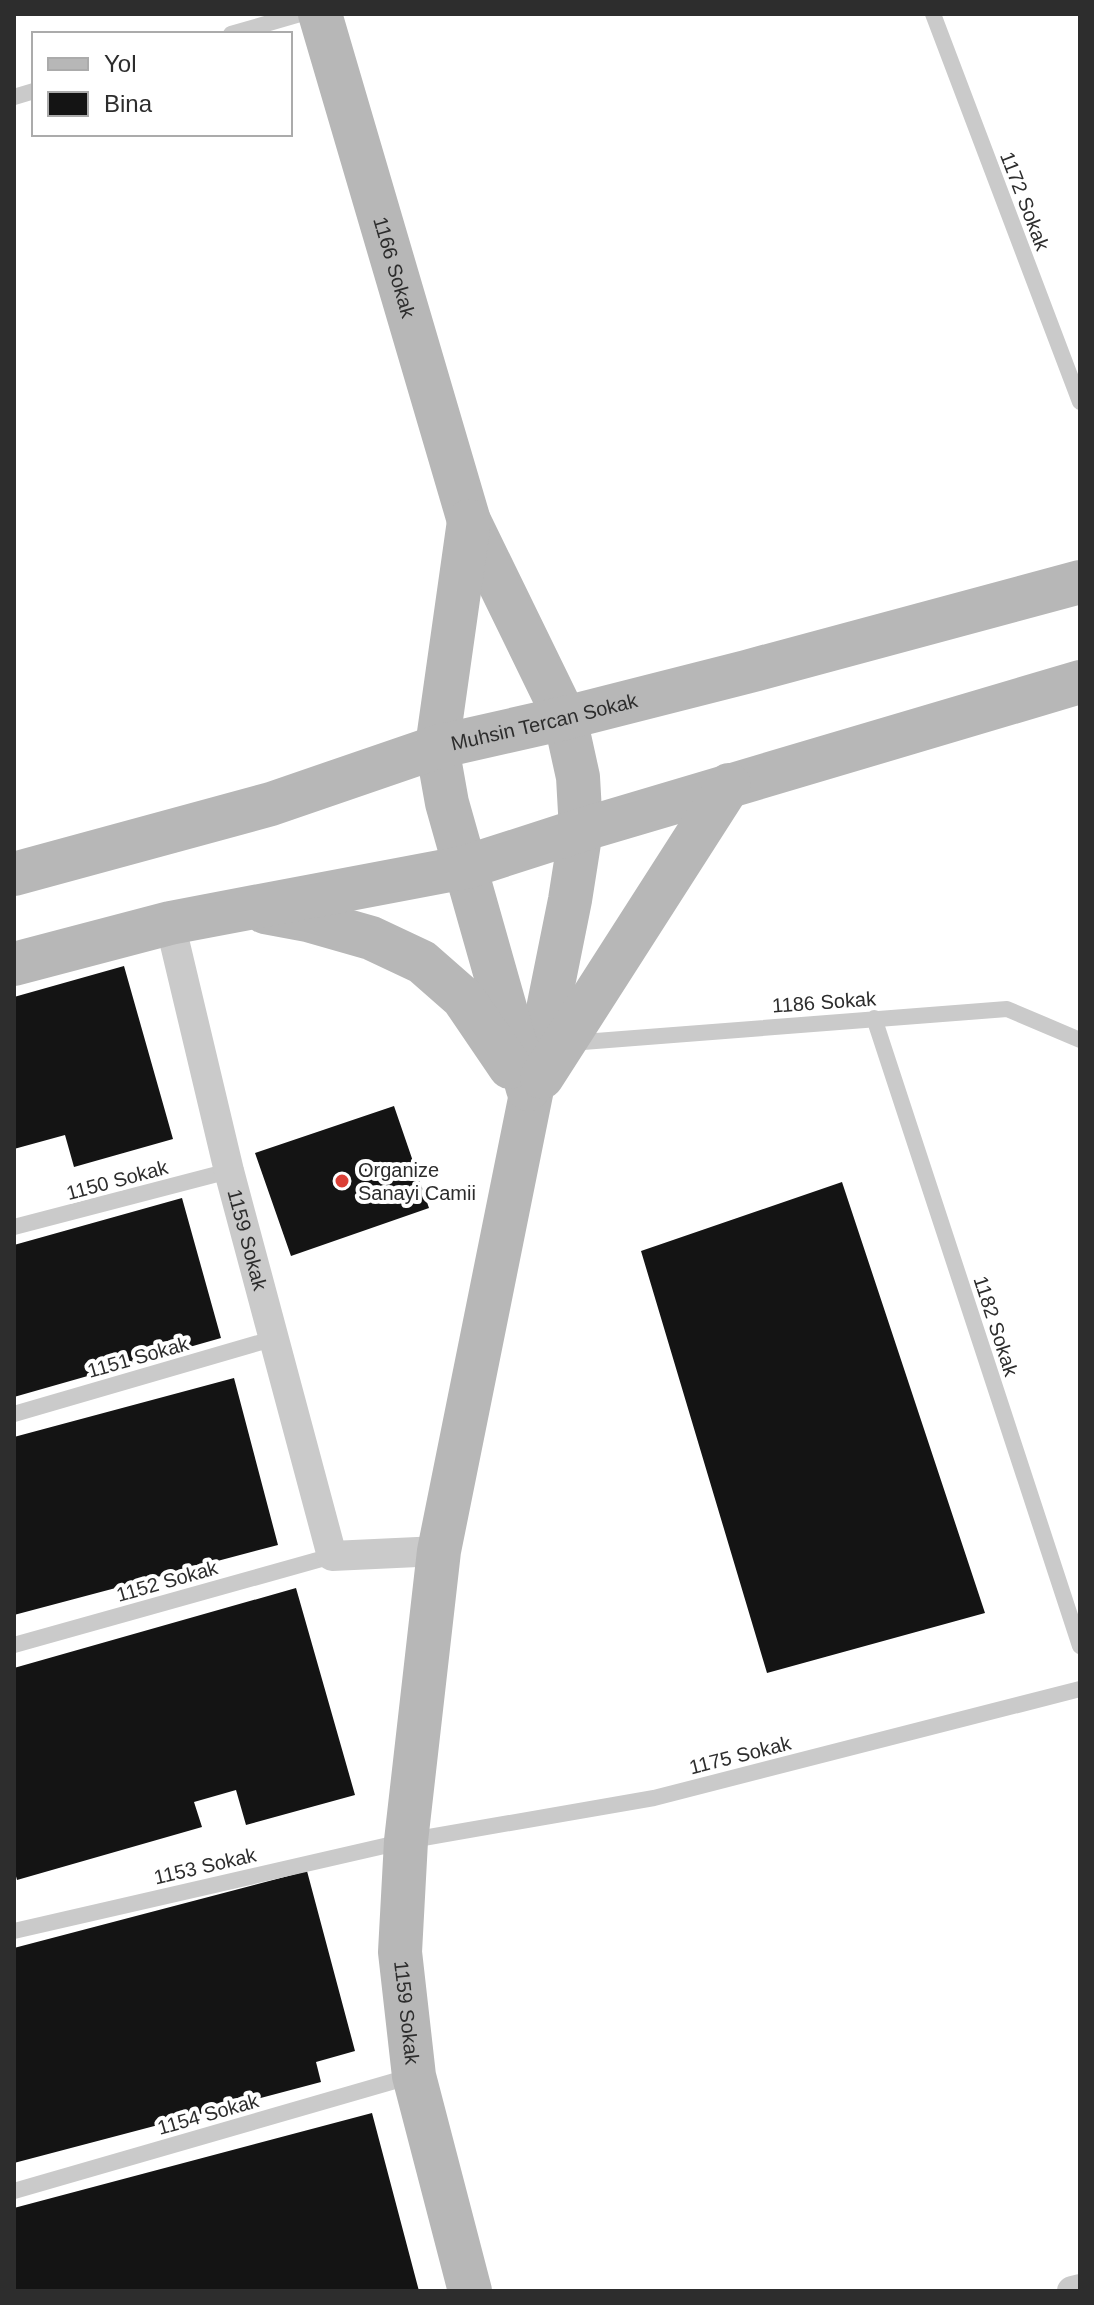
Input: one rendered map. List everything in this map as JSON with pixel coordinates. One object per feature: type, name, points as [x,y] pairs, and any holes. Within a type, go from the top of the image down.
[{"type":"street","name":"1166 Sokak","points":[[320,14],[469,521],[565,718],[578,777],[581,830],[570,900],[530,1095]]},
{"type":"street","name":"1166 Sokak","points":[[469,521],[437,747],[447,803],[530,1095]]},
{"type":"street","name":"Muhsin Tercan Sokak","points":[[14,874],[271,804],[437,747],[762,668],[1080,582]]},
{"type":"street","points":[[14,964],[170,923],[466,867],[729,785],[1080,682]]},
{"type":"street","points":[[246,909],[308,920],[371,938],[422,962],[463,998],[530,1095],[729,785]]},
{"type":"street","name":"1159 Sokak","points":[[170,923],[229,1171],[332,1556]]},
{"type":"street","name":"1159 Sokak","points":[[470,2291],[414,2076],[400,1952],[406,1841],[439,1551],[530,1095]]},
{"type":"street","points":[[332,1556],[439,1551]]},
{"type":"street","points":[[1072,2291],[1080,2289]]},
{"type":"lane","points":[[238,32],[300,14]]},
{"type":"lane","name":"1172 Sokak","points":[[933,14],[1080,402]]},
{"type":"lane","name":"1186 Sokak","points":[[564,1043],[1007,1009],[1080,1040]]},
{"type":"lane","name":"1182 Sokak","points":[[874,1018],[1080,1646]]},
{"type":"lane","name":"1150 Sokak","points":[[14,1227],[229,1171]]},
{"type":"lane","name":"1151 Sokak","points":[[14,1414],[272,1339]]},
{"type":"lane","name":"1152 Sokak","points":[[14,1645],[332,1556]]},
{"type":"lane","name":"1175 Sokak","points":[[406,1841],[654,1798],[1080,1689]]},
{"type":"lane","name":"1153 Sokak","points":[[14,1931],[406,1841]]},
{"type":"lane","name":"1154 Sokak","points":[[14,2191],[414,2076]]},
{"type":"building","points":[[124,966],[173,1139],[74,1167],[65,1135],[14,1149],[14,997]]},
{"type":"building","name":"Organize Sanayi Camii","points":[[394,1106],[429,1208],[291,1256],[255,1153]]},
{"type":"building","points":[[842,1182],[985,1613],[767,1673],[641,1251]]},
{"type":"building","points":[[182,1198],[221,1338],[14,1397],[14,1245]]},
{"type":"building","points":[[234,1378],[278,1545],[14,1615],[14,1437]]},
{"type":"building","points":[[296,1588],[355,1795],[246,1825],[236,1790],[194,1802],[202,1827],[17,1880],[14,1869],[14,1668]]},
{"type":"building","points":[[307,1871],[355,2051],[316,2062],[321,2082],[14,2163],[14,1948]]},
{"type":"building","points":[[372,2113],[419,2291],[14,2291],[14,2208]]},
{"type":"place","name":"Organize Sanayi Camii","points":[[342,1181]]}]
